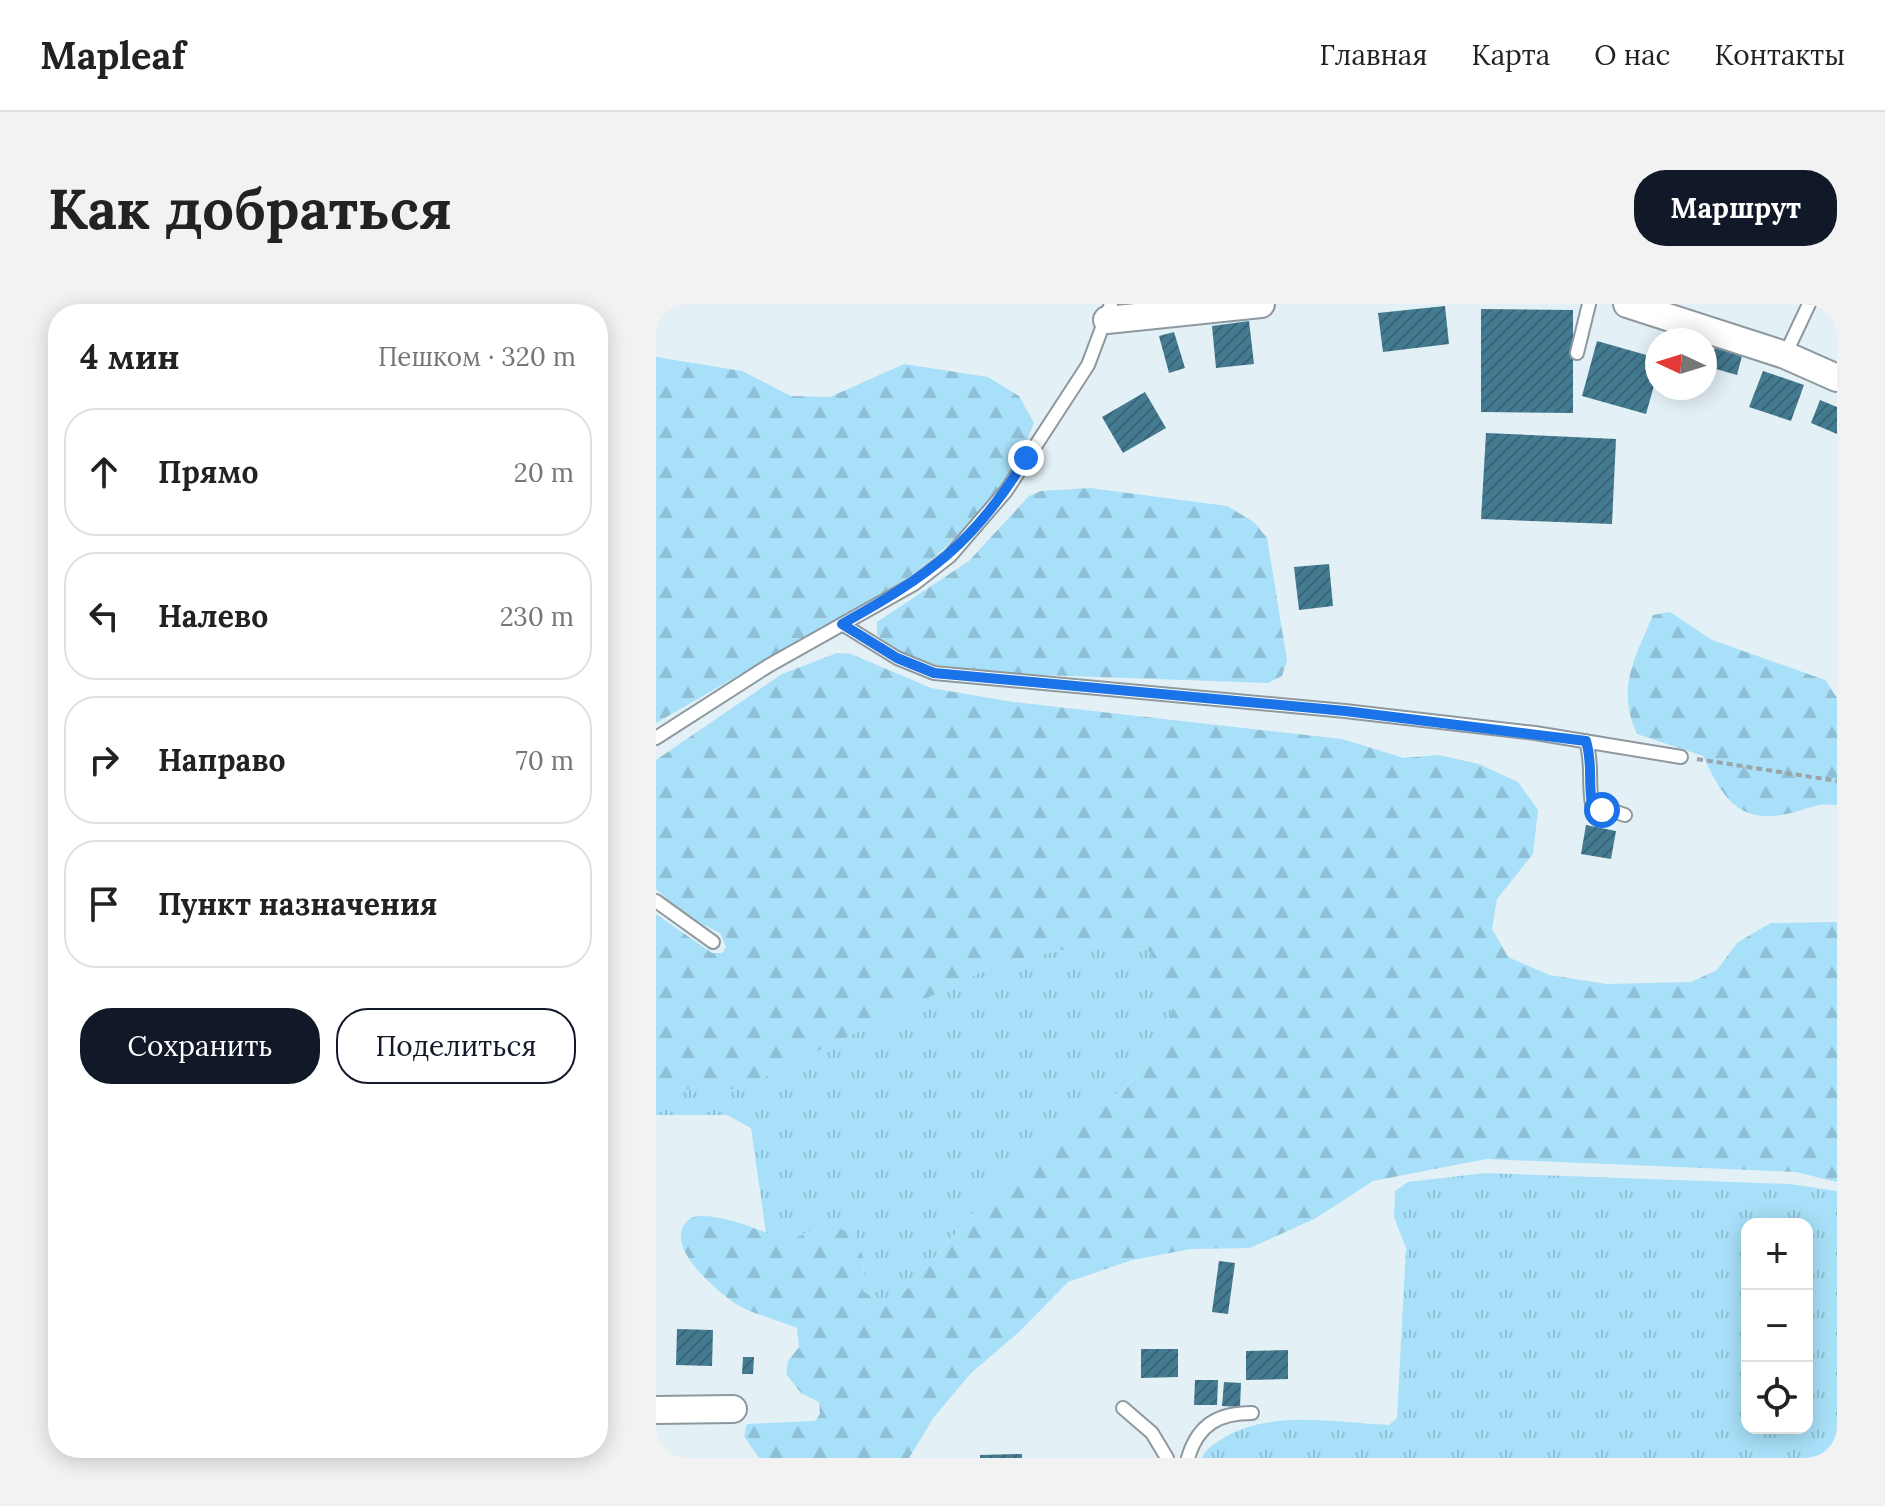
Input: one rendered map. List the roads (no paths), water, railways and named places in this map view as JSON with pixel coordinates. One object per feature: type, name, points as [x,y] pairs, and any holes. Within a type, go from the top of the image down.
[{"type":"street","points":[[1109,312],[1261,304]]},
{"type":"street","points":[[1627,304],[1785,355],[1837,378]]},
{"type":"street","points":[[656,1410],[733,1409]]},
{"type":"lane","points":[[1577,353],[1589,304]]},
{"type":"lane","points":[[1785,355],[1809,304]]},
{"type":"lane","points":[[656,738],[842,624],[914,584],[950,556],[1006,491],[1088,365],[1109,312]]},
{"type":"lane","points":[[842,624],[897,658],[934,673],[1345,711],[1586,741],[1681,757]]},
{"type":"lane","points":[[1586,741],[1593,764],[1589,788],[1592,804],[1625,815]]},
{"type":"lane","points":[[656,901],[713,942]]},
{"type":"lane","points":[[1123,1408],[1152,1433],[1167,1458]]},
{"type":"lane","points":[[1188,1458],[1193,1442],[1211,1420],[1231,1413],[1252,1413]]}]
